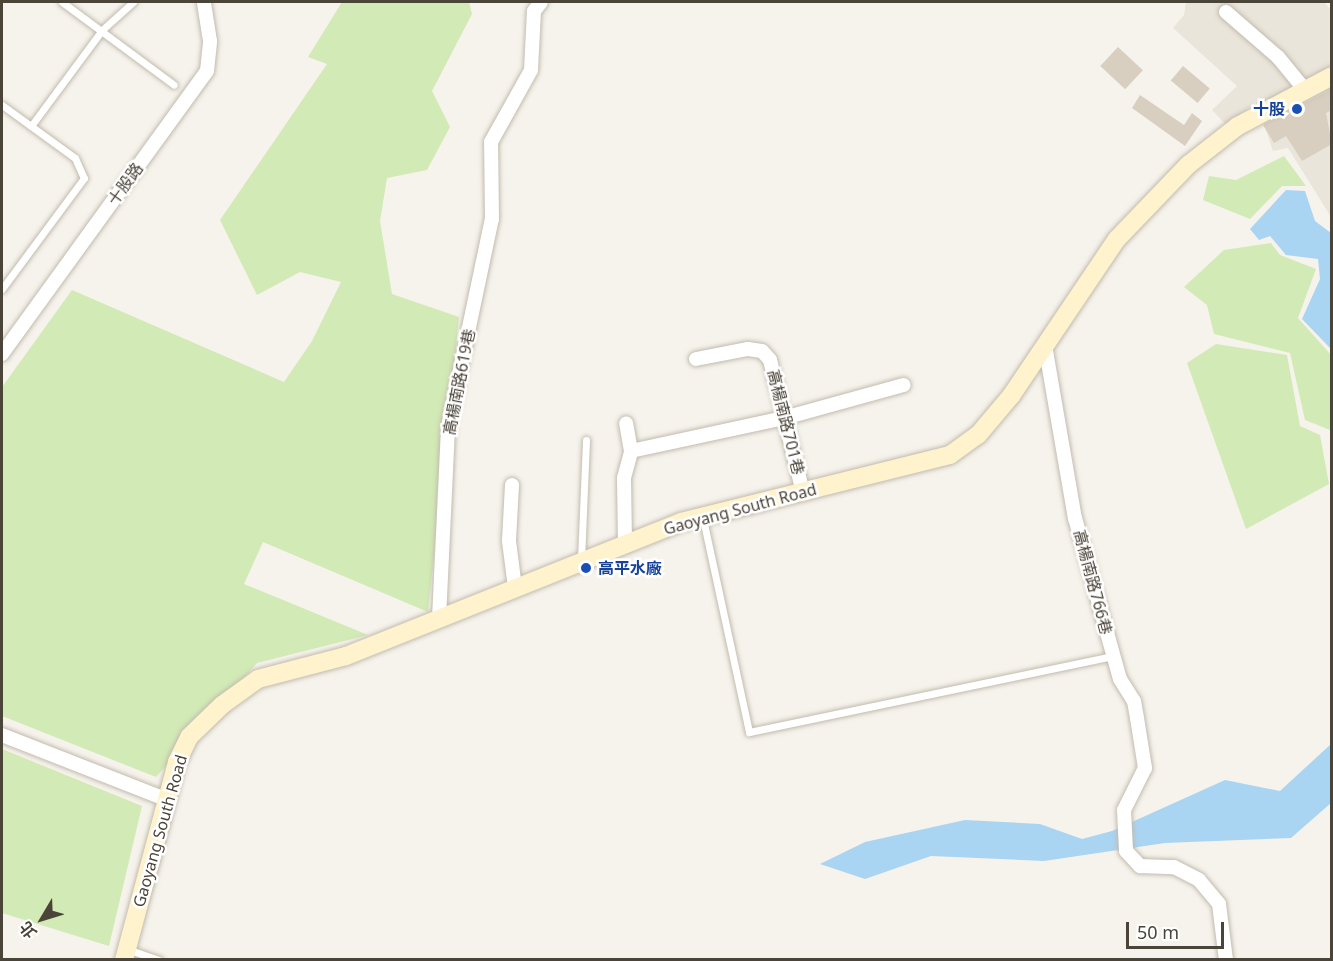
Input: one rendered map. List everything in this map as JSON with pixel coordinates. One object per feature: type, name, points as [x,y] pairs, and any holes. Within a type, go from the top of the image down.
[{"type":"street","name":"十股路","points":[[2,354],[207,71],[210,41],[204,2]]},
{"type":"street","name":"高楊南路619巷","points":[[439,619],[448,427],[492,219],[491,142],[531,70],[534,11],[541,2]]},
{"type":"street","points":[[1226,12],[1278,57],[1305,90]]},
{"type":"street","name":"Gaoyang South Road","points":[[125,954],[168,800],[189,737],[222,705],[258,679],[346,656],[625,542],[702,516],[950,455],[978,435],[1045,345],[1117,239],[1188,165],[1238,126],[1332,76]]},
{"type":"street","name":"高楊南路766巷","points":[[1045,345],[1075,518],[1114,656],[1134,701],[1145,768],[1124,810],[1126,851],[1140,866],[1174,867],[1199,880],[1219,904],[1226,960]]},
{"type":"street","name":"高楊南路701巷","points":[[696,359],[748,349],[762,351],[770,360],[803,492]]},
{"type":"street","points":[[631,451],[784,418],[904,385]]},
{"type":"street","points":[[625,542],[624,478],[631,451],[626,423]]},
{"type":"street","points":[[512,485],[509,541],[515,588]]},
{"type":"street","points":[[2,735],[168,800]]},
{"type":"lane","points":[[62,2],[174,85]]},
{"type":"lane","points":[[31,126],[102,30],[133,2]]},
{"type":"lane","points":[[2,105],[75,158],[84,178],[5,277],[2,289]]},
{"type":"lane","points":[[581,560],[586,440]]},
{"type":"lane","points":[[702,516],[749,732],[1114,656]]},
{"type":"lane","points":[[125,954],[159,960]]},
{"type":"shaded area","points":[[1186,2],[1324,2],[1331,10],[1331,217],[1288,148],[1273,151],[1256,101],[1227,126],[1212,110],[1237,86],[1173,28],[1184,15]]},
{"type":"green space","points":[[342,2],[469,2],[472,14],[432,91],[450,127],[427,170],[387,178],[380,221],[392,294],[459,317],[428,612],[263,542],[244,584],[368,635],[257,663],[156,777],[2,716],[2,387],[72,290],[284,382],[312,341],[341,282],[300,272],[257,295],[220,220],[327,64],[308,57]]},
{"type":"green space","points":[[1284,156],[1306,186],[1282,186],[1250,219],[1203,200],[1209,176],[1236,180]]},
{"type":"green space","points":[[1271,243],[1280,255],[1316,269],[1298,318],[1331,355],[1330,430],[1305,420],[1290,353],[1214,334],[1207,305],[1184,287],[1224,250]]},
{"type":"green space","points":[[1216,344],[1287,355],[1300,426],[1320,435],[1329,484],[1246,529],[1187,363]]},
{"type":"green space","points":[[2,749],[142,806],[109,946],[2,913]]},
{"type":"water","points":[[1286,190],[1305,191],[1315,221],[1331,233],[1331,349],[1302,319],[1320,279],[1318,259],[1286,255],[1270,236],[1259,240],[1250,229]]},
{"type":"water","points":[[1331,744],[1331,803],[1291,838],[1165,843],[1044,861],[931,856],[865,879],[820,864],[865,842],[965,820],[1040,824],[1082,839],[1112,831],[1225,780],[1280,791]]},
{"type":"building","points":[[1118,47],[1143,70],[1125,89],[1100,66]]},
{"type":"building","points":[[1183,66],[1210,88],[1198,103],[1171,81]]},
{"type":"building","points":[[1332,89],[1332,110],[1326,113],[1332,144],[1302,161],[1286,136],[1274,143],[1263,125]]},
{"type":"building","points":[[1140,95],[1184,125],[1192,113],[1202,121],[1185,146],[1132,108]]},
{"type":"place","name":"十股","points":[[1297,109]]},
{"type":"place","name":"高平水廠","points":[[586,568]]}]
